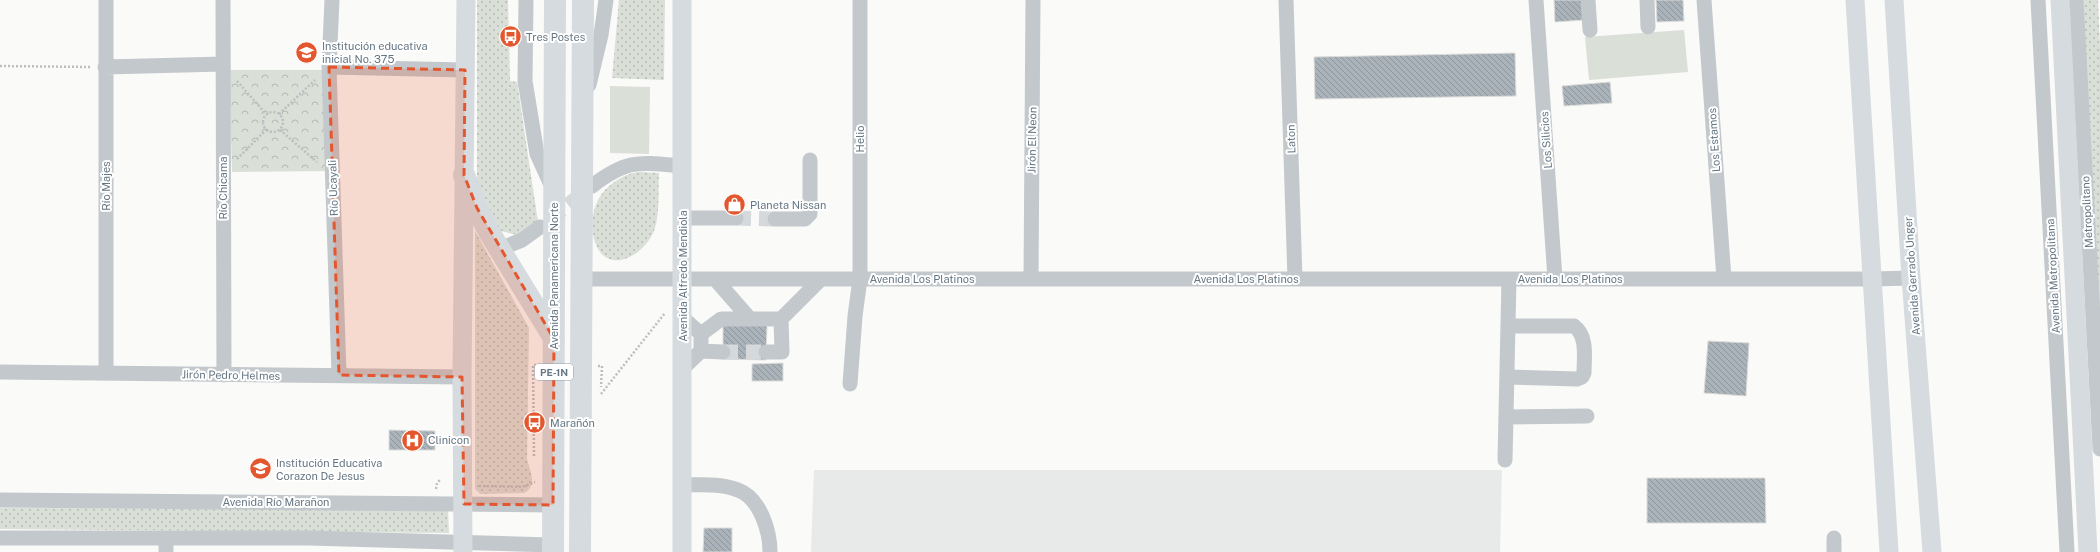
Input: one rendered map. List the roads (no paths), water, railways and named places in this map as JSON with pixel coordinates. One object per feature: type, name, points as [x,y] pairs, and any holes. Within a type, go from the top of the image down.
[{"type":"highway","name":"Avenida Panamericana Norte","points":[[553,548],[556,0]]},
{"type":"highway","name":"PE-1N","points":[[580,552],[582,0]]},
{"type":"highway","points":[[464,175],[477,208],[554,339]]},
{"type":"main road","points":[[463,547],[464,504],[462,377],[466,0]]},
{"type":"main road","name":"Avenida Alfredo Mendiola","points":[[682,0],[681,166],[683,279],[676,314],[683,368],[682,552]]},
{"type":"main road","points":[[1855,0],[1889,552]]},
{"type":"main road","name":"Avenida Gerrado Unger","points":[[1894,0],[1911,278],[1932,552]]},
{"type":"main road","name":"Avenida Metropolitana","points":[[2060,0],[2088,552]]},
{"type":"street","name":"Río Majes","points":[[106,0],[106,372]]},
{"type":"street","name":"Río Chicama","points":[[223,0],[224,375]]},
{"type":"street","name":"Río Ucayali","points":[[332,0],[329,67],[339,375]]},
{"type":"street","points":[[526,0],[525,81],[537,154],[554,193]]},
{"type":"street","points":[[582,113],[601,35],[606,0]]},
{"type":"street","name":"Helio","points":[[850,384],[855,316],[860,279],[860,0]]},
{"type":"street","name":"Jirón El Neon","points":[[1031,279],[1033,0]]},
{"type":"street","name":"Laton","points":[[1286,0],[1295,279]]},
{"type":"street","name":"Los Silicios","points":[[1536,0],[1556,279]]},
{"type":"street","points":[[1588,0],[1590,30]]},
{"type":"street","points":[[1647,0],[1648,27]]},
{"type":"street","name":"Los Estamos","points":[[1704,0],[1724,279]]},
{"type":"street","name":"Avenida Metropolitana","points":[[2038,0],[2068,552]]},
{"type":"street","name":"Metropolitano","points":[[2076,0],[2100,449]]},
{"type":"street","points":[[105,67],[223,64]]},
{"type":"street","points":[[329,67],[465,70]]},
{"type":"street","points":[[775,218],[805,219],[810,214],[810,160]]},
{"type":"street","points":[[592,186],[616,169],[628,164],[638,163],[681,166]]},
{"type":"street","points":[[683,218],[736,218]]},
{"type":"street","points":[[500,249],[522,240],[540,227]]},
{"type":"street","name":"Avenida Los Platinos","points":[[581,279],[1911,278]]},
{"type":"street","points":[[715,279],[750,319]]},
{"type":"street","points":[[766,352],[782,352],[781,320],[820,279]]},
{"type":"street","points":[[1505,460],[1509,279]]},
{"type":"street","points":[[676,314],[702,334]]},
{"type":"street","points":[[683,368],[701,351],[702,334],[721,319],[781,320]]},
{"type":"street","points":[[1507,377],[1577,379],[1582,377],[1584,373],[1584,338],[1580,330],[1574,326],[1508,326]]},
{"type":"street","points":[[701,351],[723,352]]},
{"type":"street","name":"Jirón Pedro Helmes","points":[[0,372],[462,377]]},
{"type":"street","points":[[1506,417],[1587,416]]},
{"type":"street","points":[[683,485],[710,485],[740,490],[753,502],[763,516],[770,539],[770,552]]},
{"type":"street","name":"Avenida Río Marañon","points":[[0,500],[553,505]]},
{"type":"street","points":[[0,538],[166,545],[553,548]]},
{"type":"tunnel","points":[[550,219],[586,191]]},
{"type":"tunnel","points":[[736,218],[775,219]]},
{"type":"tunnel","points":[[723,352],[766,352]]},
{"type":"place","name":"Tres Postes","points":[[511,37]]},
{"type":"place","name":"Institución educativa inicial No. 375","points":[[307,52]]},
{"type":"place","name":"Planeta Nissan","points":[[735,205]]},
{"type":"place","name":"Marañón","points":[[534,423]]},
{"type":"place","name":"Clinicon","points":[[412,440]]},
{"type":"place","name":"Institución Educativa Corazon De Jesus","points":[[260,469]]}]
